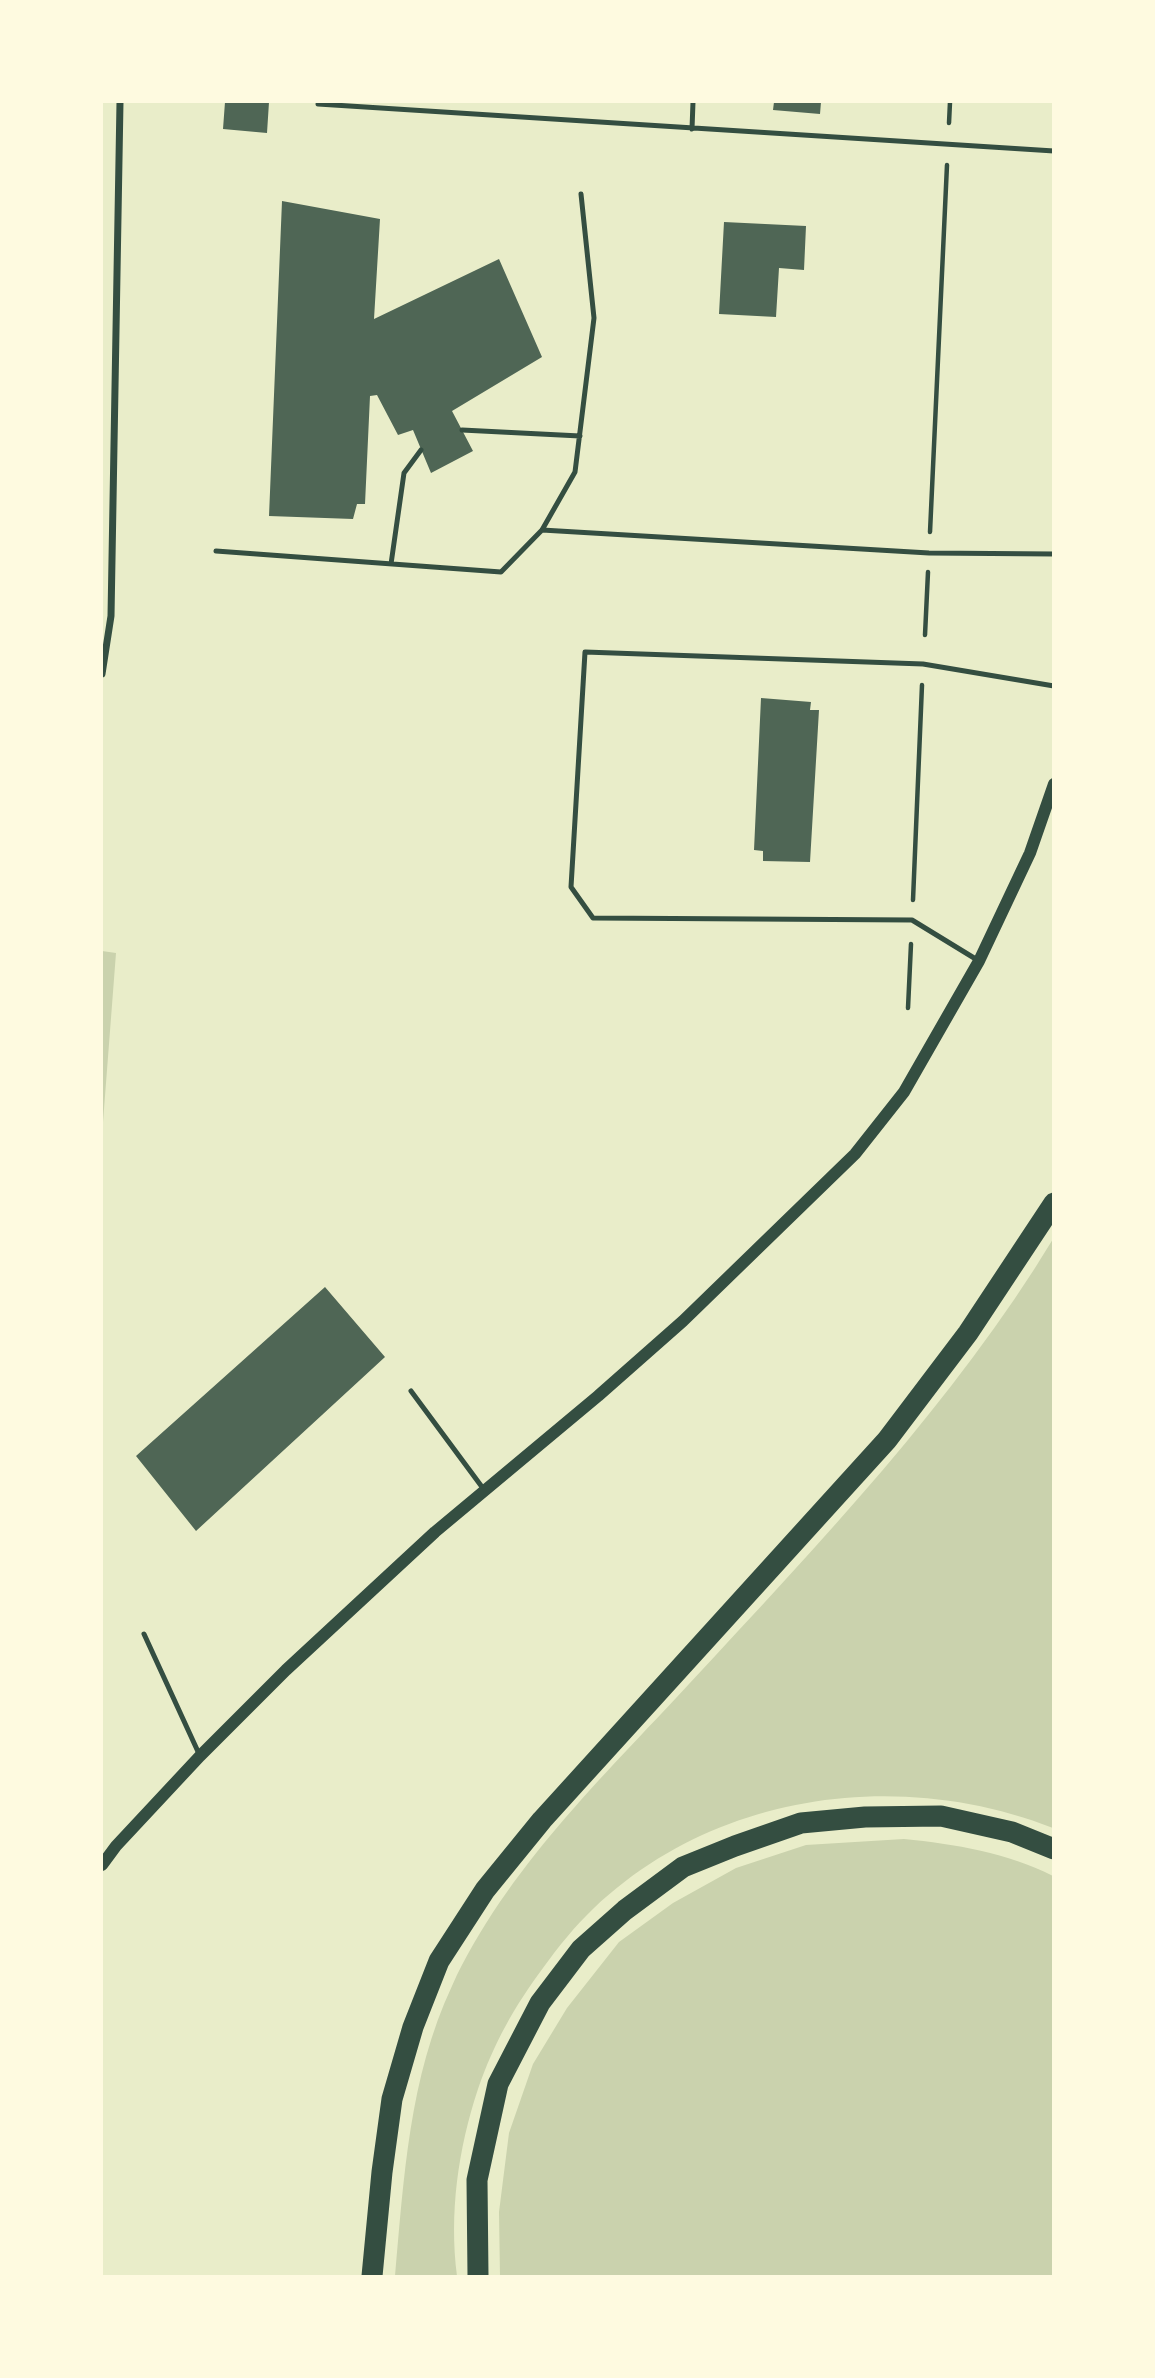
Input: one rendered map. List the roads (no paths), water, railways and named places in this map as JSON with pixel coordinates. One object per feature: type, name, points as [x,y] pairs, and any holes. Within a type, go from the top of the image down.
[{"type":"highway","points":[[372,2277],[392,2099],[413,2027],[439,1961],[485,1890],[542,1820],[887,1440],[968,1333],[1054,1203]]},
{"type":"highway","points":[[478,2277],[477,2180],[498,2084],[540,2003],[581,1949],[634,1903],[683,1867],[801,1824],[865,1817],[941,1816],[1012,1832],[1054,1849]]},
{"type":"street","points":[[102,674],[111,616],[120,102]]},
{"type":"street","points":[[102,1865],[116,1846],[200,1756],[286,1670],[436,1532],[683,1321],[855,1154],[904,1091],[979,961],[1030,853],[1054,784]]},
{"type":"lane","points":[[692,129],[693,102]]},
{"type":"lane","points":[[318,104],[1054,151]]},
{"type":"lane","points":[[216,551],[501,572],[542,530],[575,472],[594,318],[581,194]]},
{"type":"lane","points":[[462,430],[580,436]]},
{"type":"lane","points":[[391,564],[404,472],[421,450]]},
{"type":"lane","points":[[542,530],[929,553],[1054,554]]},
{"type":"lane","points":[[979,961],[912,920],[593,918],[571,887],[585,652],[923,664],[1054,686]]},
{"type":"lane","points":[[411,1391],[485,1490]]},
{"type":"lane","points":[[144,1634],[200,1756]]}]
